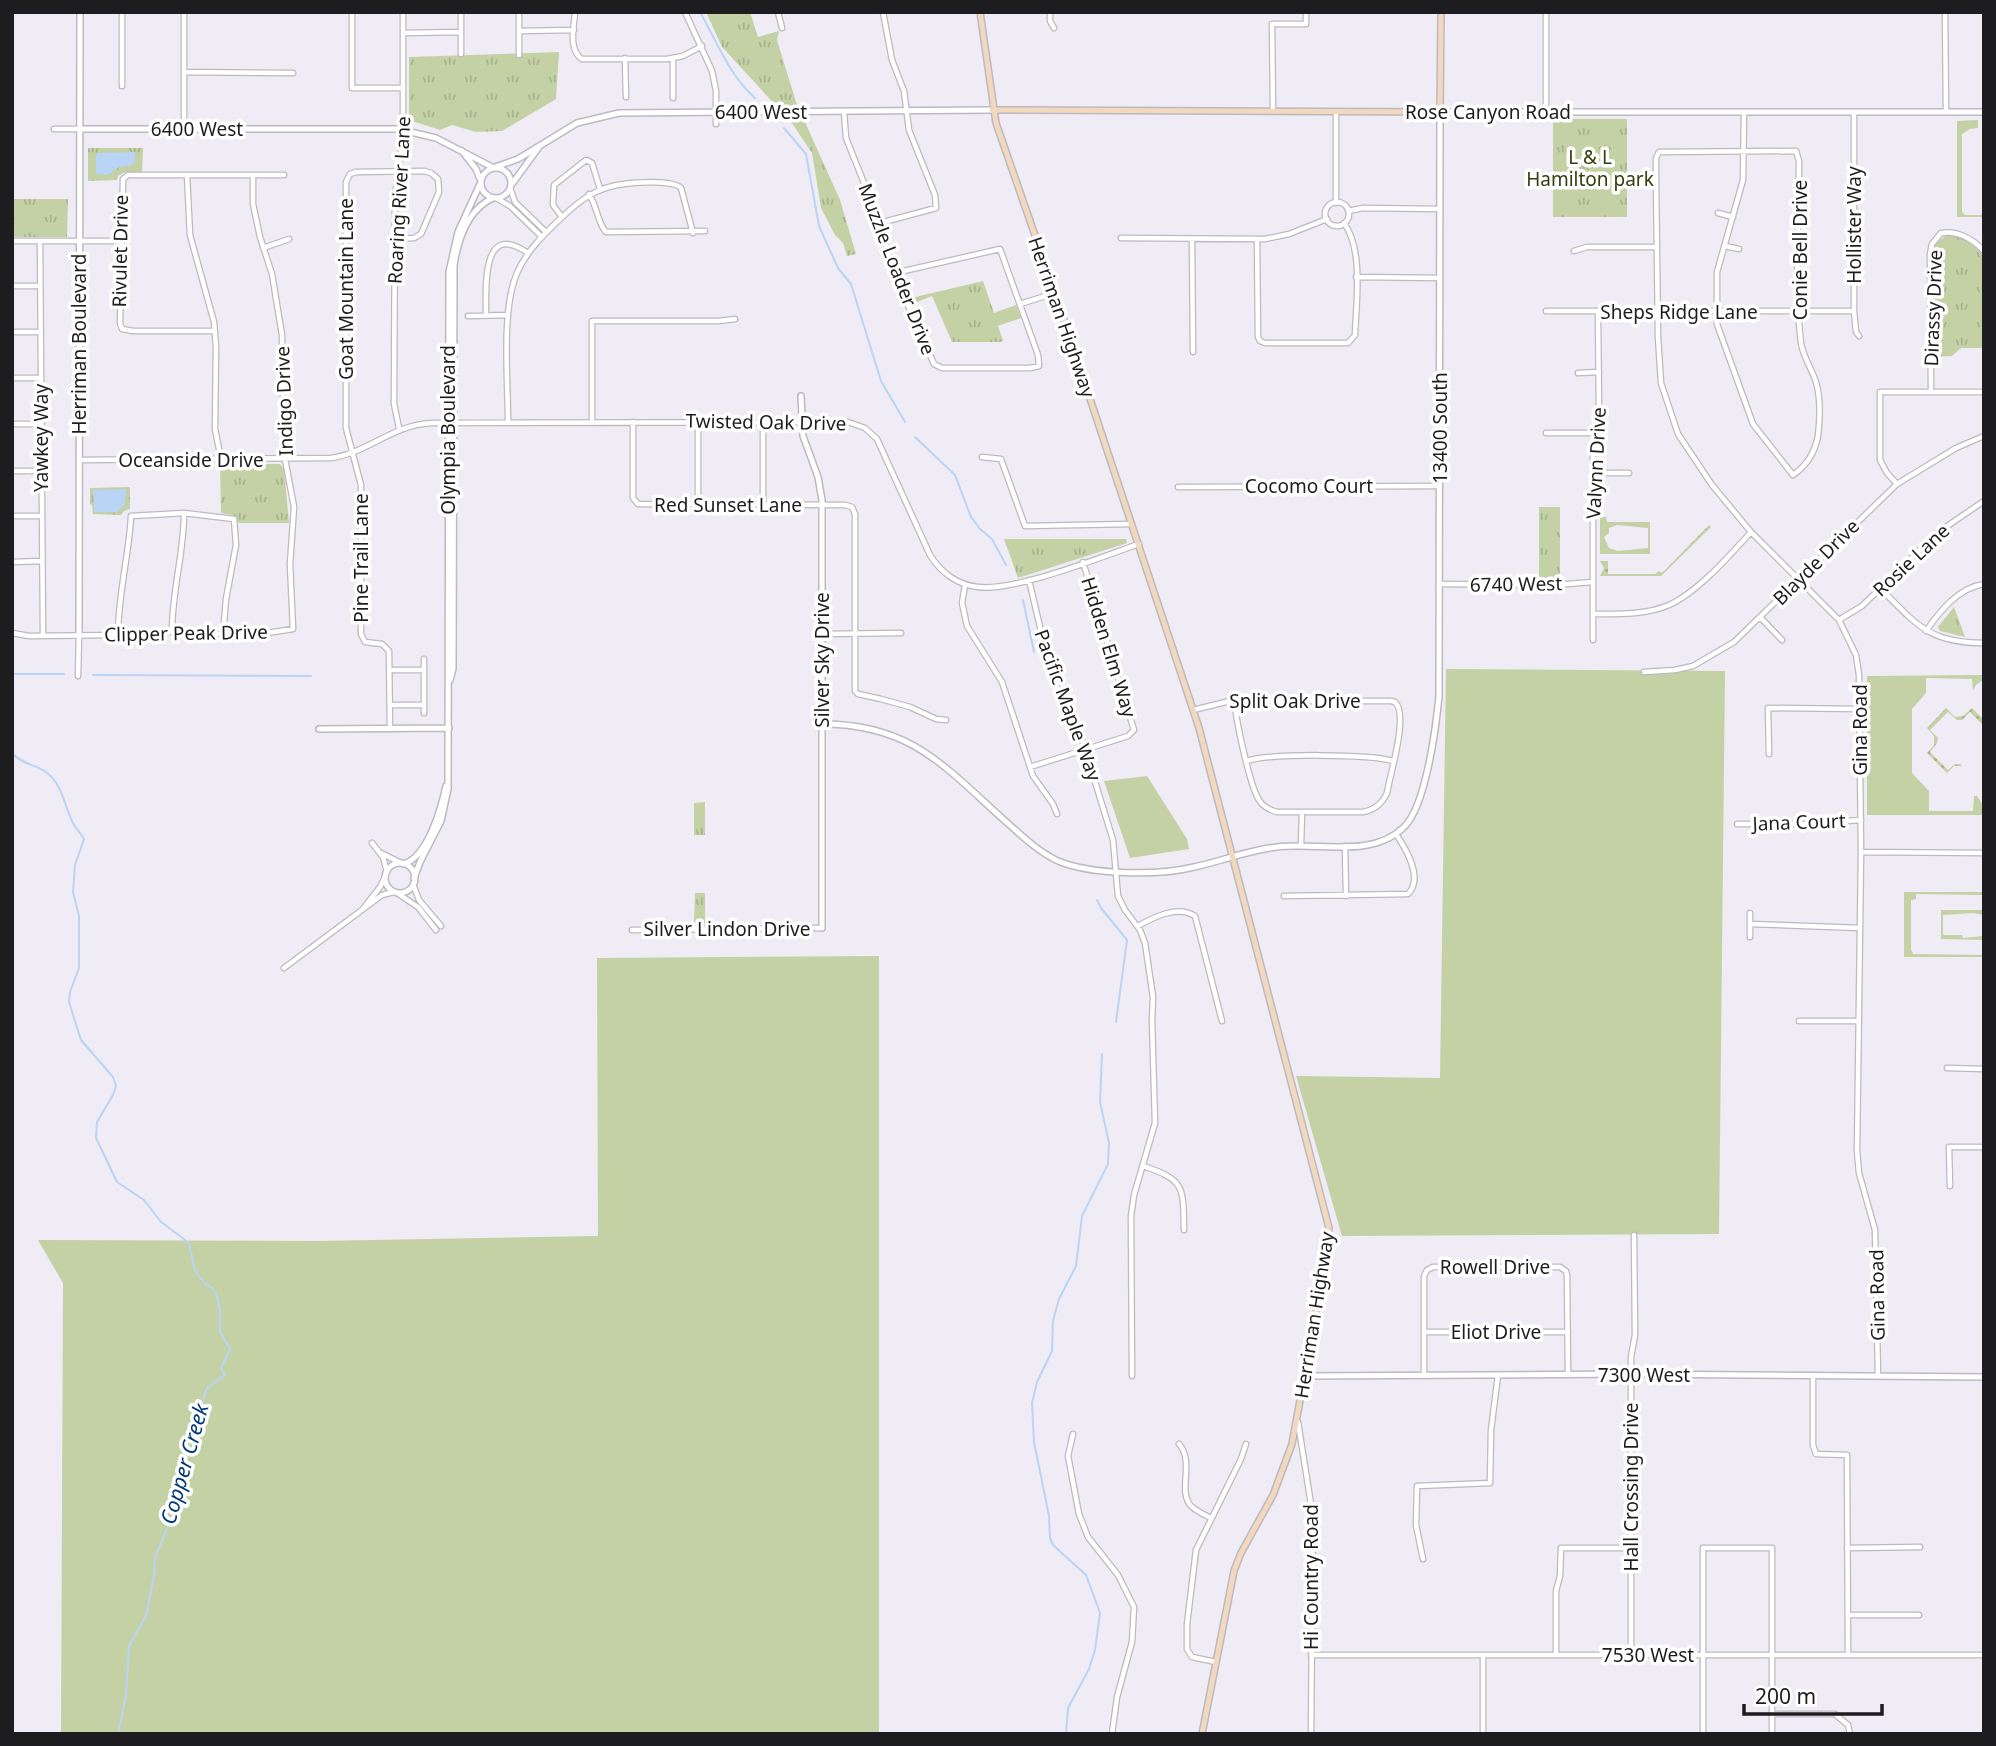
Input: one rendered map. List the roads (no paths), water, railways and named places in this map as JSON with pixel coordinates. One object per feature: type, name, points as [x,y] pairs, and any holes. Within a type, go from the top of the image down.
[{"type":"main road","name":"Herriman Highway","points":[[980,12],[992,110],[1199,727],[1329,1228],[1297,1422],[1278,1483],[1235,1566],[1202,1734]]},
{"type":"main road","name":"13400 South","points":[[1440,112],[1441,12]]},
{"type":"main road","name":"Rose Canyon Road","points":[[992,110],[1440,112]]},
{"type":"street","name":"Herriman Boulevard","points":[[78,676],[80,12]]},
{"type":"street","points":[[121,86],[122,12]]},
{"type":"street","points":[[184,12],[184,129]]},
{"type":"street","points":[[352,12],[352,88],[403,88]]},
{"type":"street","name":"Roaring River Lane","points":[[399,428],[394,404],[395,239],[397,173],[403,130],[403,12]]},
{"type":"street","points":[[461,12],[461,54]]},
{"type":"street","points":[[519,12],[519,55]]},
{"type":"street","points":[[575,12],[574,49],[576,55],[582,59],[673,58],[702,46]]},
{"type":"street","points":[[685,12],[713,76],[716,124]]},
{"type":"street","points":[[778,12],[782,28]]},
{"type":"street","points":[[880,223],[936,208],[929,181],[914,147],[904,91],[892,60],[883,12]]},
{"type":"street","points":[[1050,12],[1050,21],[1054,28]]},
{"type":"street","points":[[1273,111],[1272,24],[1306,24],[1306,12]]},
{"type":"street","points":[[1546,12],[1546,112]]},
{"type":"street","points":[[1945,12],[1946,112]]},
{"type":"street","points":[[519,31],[574,30]]},
{"type":"street","points":[[403,33],[461,33]]},
{"type":"street","points":[[625,58],[626,97]]},
{"type":"street","points":[[673,58],[673,98]]},
{"type":"street","points":[[184,72],[293,73]]},
{"type":"street","name":"6400 West","points":[[54,129],[403,130],[436,138],[495,167],[513,162],[569,126],[601,115],[628,112],[992,110]]},
{"type":"street","name":"Muzzle Loader Drive","points":[[844,111],[846,138],[880,223],[895,273],[936,366],[1039,366],[1038,355],[1020,304]]},
{"type":"street","points":[[1336,112],[1336,203]]},
{"type":"street","name":"Rose Canyon Road","points":[[1440,112],[1984,112]]},
{"type":"street","name":"13400 South","points":[[1396,834],[1409,822],[1417,808],[1436,720],[1439,687],[1440,112]]},
{"type":"street","points":[[1716,312],[1717,272],[1744,180],[1744,112]]},
{"type":"street","name":"Hollister Way","points":[[1854,113],[1854,311],[1856,332],[1859,335]]},
{"type":"street","name":"6400 West","points":[[510,188],[538,147]]},
{"type":"street","points":[[461,151],[475,167],[485,194],[510,206],[544,235]]},
{"type":"street","name":"Conie Bell Drive","points":[[1659,152],[1796,151],[1799,161],[1799,312],[1802,344],[1817,384],[1819,413],[1814,449],[1801,469],[1793,475],[1753,424],[1717,324],[1716,312]]},
{"type":"street","name":"Gina Road","points":[[1659,152],[1656,167],[1661,383],[1678,434],[1712,485],[1751,531],[1839,620],[1856,655],[1859,675],[1861,820],[1857,1151],[1859,1173],[1875,1230],[1878,1375]]},
{"type":"street","points":[[562,217],[553,206],[554,185],[584,161],[589,160],[592,163],[600,190]]},
{"type":"street","points":[[480,183],[484,173],[495,167],[507,172],[515,202],[544,235]]},
{"type":"street","name":"Goat Mountain Lane","points":[[352,453],[346,428],[346,180],[354,172],[429,172],[438,179],[440,189],[419,236],[395,239]]},
{"type":"street","name":"Rivulet Drive","points":[[215,331],[121,329],[123,179],[128,175],[284,175]]},
{"type":"street","points":[[187,175],[190,235],[195,261],[211,307],[215,331],[215,429],[221,459]]},
{"type":"street","name":"Indigo Drive","points":[[253,175],[253,204],[274,286],[282,335],[285,459],[293,507],[290,564],[293,629]]},
{"type":"street","name":"Olympia Boulevard","points":[[414,881],[420,862],[444,813],[449,789],[449,683],[453,668],[449,264],[458,232],[480,183]]},
{"type":"street","points":[[508,422],[508,316],[513,283],[528,253],[544,235],[589,194],[627,184],[677,184],[693,233]]},
{"type":"street","points":[[495,198],[505,195],[510,188]]},
{"type":"street","points":[[589,194],[606,232],[705,231]]},
{"type":"street","name":"Olympia Boulevard","points":[[451,423],[455,258],[461,237],[471,218],[480,205],[495,198]]},
{"type":"street","points":[[1336,203],[1343,205],[1348,211],[1349,216],[1344,223],[1335,226],[1327,219],[1328,208],[1336,203]]},
{"type":"street","points":[[1348,211],[1359,208],[1440,209]]},
{"type":"street","points":[[1718,213],[1733,217]]},
{"type":"street","points":[[1121,238],[1257,239],[1283,236],[1327,219]]},
{"type":"street","points":[[1257,239],[1260,341],[1353,341],[1355,245],[1344,223]]},
{"type":"street","name":"Dirassy Drive","points":[[1930,392],[1932,244],[1941,233],[1948,231],[1974,242],[1984,251]]},
{"type":"street","points":[[263,248],[289,239]]},
{"type":"street","points":[[1192,240],[1193,352]]},
{"type":"street","points":[[12,241],[121,241]]},
{"type":"street","name":"Yawkey Way","points":[[40,241],[43,636]]},
{"type":"street","points":[[486,316],[486,277],[493,250],[512,244],[528,253]]},
{"type":"street","points":[[1725,246],[1739,249]]},
{"type":"street","points":[[1574,251],[1587,247],[1657,247]]},
{"type":"street","points":[[895,273],[1000,249],[1020,304],[1055,293]]},
{"type":"street","points":[[1356,277],[1440,278]]},
{"type":"street","points":[[12,286],[40,286]]},
{"type":"street","name":"Sheps Ridge Lane","points":[[1546,311],[1854,311]]},
{"type":"street","name":"Valynn Drive","points":[[1593,640],[1593,473],[1599,411],[1598,312]]},
{"type":"street","points":[[468,316],[508,316]]},
{"type":"street","points":[[592,422],[592,321],[735,319]]},
{"type":"street","points":[[12,332],[41,332]]},
{"type":"street","points":[[1578,373],[1599,372]]},
{"type":"street","points":[[12,378],[41,378]]},
{"type":"street","points":[[1897,484],[1880,460],[1880,392],[1984,392]]},
{"type":"street","name":"Silver Sky Drive","points":[[801,396],[801,421],[806,449],[818,477],[822,505],[822,929]]},
{"type":"street","points":[[763,421],[763,505]]},
{"type":"street","name":"Twisted Oak Drive","points":[[463,423],[801,421],[848,422],[861,425],[880,443],[933,560],[945,573],[965,584]]},
{"type":"street","name":"Red Sunset Lane","points":[[633,422],[633,498],[640,505],[848,505],[854,512],[856,692],[946,720]]},
{"type":"street","points":[[698,422],[698,505]]},
{"type":"street","name":"Oceanside Drive","points":[[79,460],[331,458],[352,453],[399,428],[418,424],[463,423]]},
{"type":"street","points":[[12,424],[41,424]]},
{"type":"street","points":[[1546,433],[1595,433]]},
{"type":"street","name":"Blayde Drive","points":[[1644,672],[1693,666],[1734,642],[1897,484],[1956,448],[1984,436]]},
{"type":"street","name":"Pine Trail Lane","points":[[352,453],[361,485],[361,637],[367,643],[388,647],[390,729]]},
{"type":"street","points":[[982,457],[1001,459],[1025,526],[1131,524]]},
{"type":"street","points":[[12,471],[42,471]]},
{"type":"street","points":[[1593,473],[1629,473]]},
{"type":"street","name":"Cocomo Court","points":[[1178,487],[1440,486]]},
{"type":"street","name":"Rosie Lane","points":[[1839,620],[1862,606],[1937,533],[1984,501]]},
{"type":"street","points":[[173,631],[174,594],[183,545],[184,513]]},
{"type":"street","points":[[118,635],[118,609],[130,540],[131,516],[184,513],[234,519],[236,545],[226,599],[223,635]]},
{"type":"street","points":[[12,516],[42,516]]},
{"type":"street","points":[[1593,614],[1638,613],[1669,605],[1693,590],[1751,531]]},
{"type":"street","points":[[1057,814],[1035,780],[1006,690],[965,621],[962,603],[965,584],[991,588],[1029,580],[1139,544]]},
{"type":"street","points":[[12,562],[42,561]]},
{"type":"street","name":"Hidden Elm Way","points":[[1083,562],[1134,726],[1133,732],[1128,736],[1086,750]]},
{"type":"street","name":"Pacific Maple Way","points":[[1029,580],[1044,644],[1072,704],[1113,841],[1121,904],[1138,926],[1145,943],[1153,997],[1155,1123],[1134,1195],[1131,1216],[1132,1376]]},
{"type":"street","name":"6740 West","points":[[1440,584],[1555,585],[1593,582]]},
{"type":"street","points":[[1926,631],[1939,613],[1956,597],[1984,584]]},
{"type":"street","points":[[1881,589],[1926,631],[1952,642],[1984,643]]},
{"type":"street","points":[[1761,617],[1782,640]]},
{"type":"street","name":"Clipper Peak Drive","points":[[12,633],[43,636],[173,631],[248,636],[293,629]]},
{"type":"street","points":[[822,634],[901,633]]},
{"type":"street","points":[[424,659],[424,713]]},
{"type":"street","points":[[390,670],[424,670]]},
{"type":"street","points":[[1235,701],[1237,722],[1247,761],[1256,794],[1262,805],[1277,812],[1363,812],[1374,809],[1387,793],[1393,761],[1375,757],[1267,756],[1247,761]]},
{"type":"street","name":"Split Oak Drive","points":[[1193,710],[1217,702],[1235,701],[1393,701],[1397,703],[1401,718],[1393,761]]},
{"type":"street","points":[[390,705],[424,705]]},
{"type":"street","points":[[1769,754],[1768,708],[1860,709]]},
{"type":"street","points":[[822,724],[871,729],[908,741],[937,760],[1041,852],[1079,868],[1117,871],[1184,869],[1270,848],[1377,844],[1396,834],[1406,849],[1412,866],[1413,886],[1410,893],[1403,896],[1284,896]]},
{"type":"street","points":[[319,729],[449,728]]},
{"type":"street","points":[[1030,767],[1086,750]]},
{"type":"street","name":"Olympia Boulevard","points":[[403,864],[416,857],[432,829],[440,808],[449,765]]},
{"type":"street","points":[[1301,846],[1302,812]]},
{"type":"street","name":"Jana Court","points":[[1737,824],[1805,824],[1861,820]]},
{"type":"street","points":[[372,843],[381,853],[411,869],[419,900],[441,926]]},
{"type":"street","points":[[1346,846],[1346,896]]},
{"type":"street","points":[[1861,852],[1984,853]]},
{"type":"street","points":[[381,853],[387,885],[418,907],[436,930]]},
{"type":"street","points":[[363,909],[393,865],[403,864]]},
{"type":"street","points":[[284,968],[382,895],[407,891],[414,881]]},
{"type":"street","points":[[1138,926],[1165,914],[1188,913],[1195,916],[1222,1021]]},
{"type":"street","points":[[1750,913],[1750,937]]},
{"type":"street","points":[[1750,924],[1821,929],[1860,928]]},
{"type":"street","name":"Silver Lindon Drive","points":[[632,930],[822,929]]},
{"type":"street","points":[[1799,1021],[1859,1021]]},
{"type":"street","points":[[1947,1068],[1984,1069]]},
{"type":"street","points":[[1950,1186],[1949,1147],[1984,1147]]},
{"type":"street","points":[[1143,1166],[1165,1173],[1178,1183],[1183,1195],[1184,1230]]},
{"type":"street","name":"Hall Crossing Drive","points":[[1631,1655],[1634,1234]]},
{"type":"street","name":"Rowell Drive","points":[[1424,1332],[1424,1276],[1427,1270],[1433,1267],[1564,1269],[1567,1275],[1567,1332]]},
{"type":"street","points":[[1424,1332],[1424,1375]]},
{"type":"street","name":"Eliot Drive","points":[[1424,1332],[1567,1332]]},
{"type":"street","points":[[1567,1332],[1568,1375]]},
{"type":"street","name":"7300 West","points":[[1305,1376],[1631,1374],[1984,1377]]},
{"type":"street","points":[[1423,1559],[1416,1525],[1417,1486],[1490,1483],[1491,1430],[1498,1375]]},
{"type":"street","points":[[1813,1375],[1813,1445],[1816,1454],[1847,1455],[1848,1654]]},
{"type":"street","name":"Hi Country Road","points":[[1297,1422],[1313,1517],[1311,1734]]},
{"type":"street","points":[[1073,1434],[1068,1456],[1079,1514],[1088,1537],[1118,1575],[1134,1607],[1132,1642],[1117,1696],[1112,1734]]},
{"type":"street","points":[[1179,1444],[1186,1456],[1188,1502],[1211,1518]]},
{"type":"street","points":[[1216,1662],[1194,1657],[1187,1649],[1194,1556],[1246,1444]]},
{"type":"street","points":[[1847,1548],[1920,1547]]},
{"type":"street","points":[[1556,1655],[1556,1591],[1560,1576],[1561,1548],[1631,1549]]},
{"type":"street","points":[[1703,1734],[1703,1548],[1772,1548],[1772,1734]]},
{"type":"street","points":[[1848,1615],[1919,1615]]},
{"type":"street","name":"7530 West","points":[[1311,1655],[1984,1655]]},
{"type":"street","points":[[1483,1655],[1483,1734]]},
{"type":"street","points":[[1772,1714],[1835,1714],[1848,1725],[1850,1734]]},
{"type":"water","points":[[135,152],[132,165],[119,167],[108,175],[96,174],[98,153]]},
{"type":"water","points":[[126,489],[125,504],[117,512],[94,512],[93,490]]},
{"type":"waterway","points":[[700,12],[731,69],[755,98]]},
{"type":"waterway","points":[[784,128],[806,154],[819,226],[838,268],[851,284],[881,381],[905,422]]},
{"type":"waterway","points":[[915,437],[955,475],[971,517],[992,539],[1006,565]]},
{"type":"waterway","points":[[1023,600],[1034,652]]},
{"type":"waterway","points":[[12,674],[64,674]]},
{"type":"waterway","points":[[93,675],[311,676]]},
{"type":"waterway","name":"Copper Creek","points":[[12,753],[42,769],[52,778],[60,790],[74,825],[84,839],[75,865],[73,892],[79,916],[79,968],[69,1002],[81,1040],[113,1077],[116,1086],[97,1122],[96,1138],[117,1182],[144,1200],[161,1222],[189,1243],[195,1271],[216,1293],[220,1309],[220,1332],[230,1349],[221,1368],[225,1375],[207,1388],[196,1419],[174,1511],[155,1558],[146,1616],[129,1646],[126,1695],[118,1734]]},
{"type":"waterway","points":[[1097,900],[1127,940],[1116,1022]]},
{"type":"waterway","points":[[1066,1734],[1068,1708],[1089,1669],[1095,1650],[1100,1613],[1086,1575],[1053,1545],[1050,1538],[1049,1516],[1034,1442],[1032,1403],[1037,1382],[1052,1351],[1053,1321],[1059,1299],[1076,1266],[1082,1216],[1108,1164],[1109,1143],[1100,1102],[1102,1054]]},
{"type":"park label","name":"L & L Hamilton park","points":[[1590,168]]}]
